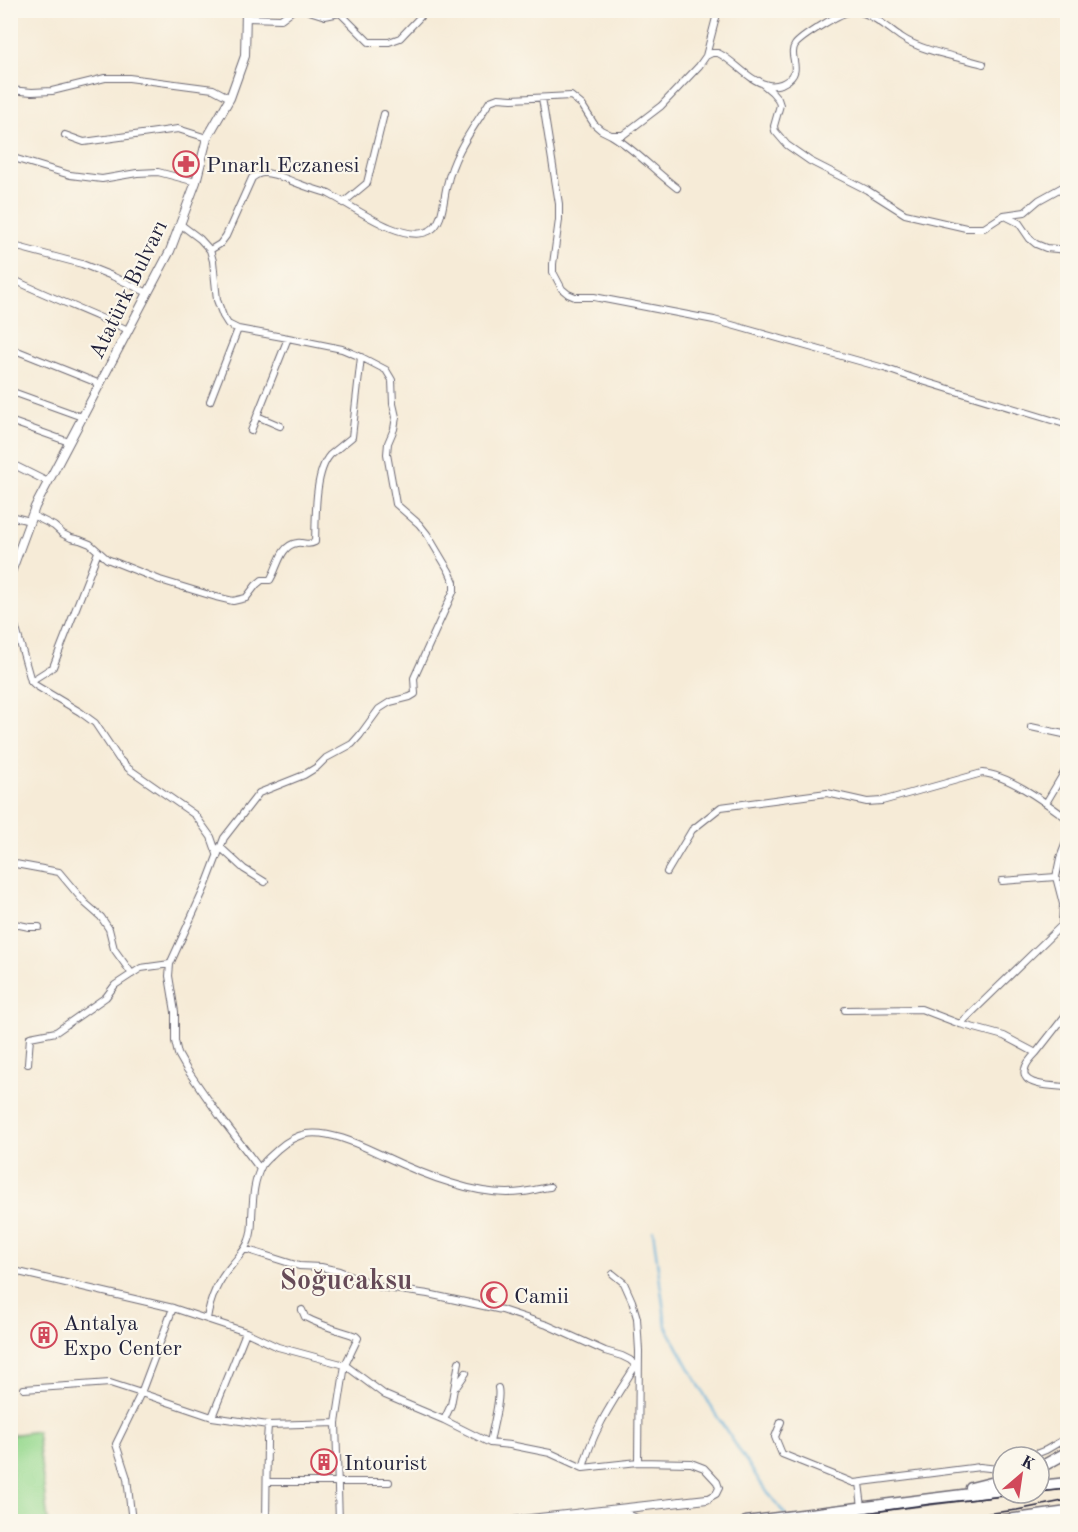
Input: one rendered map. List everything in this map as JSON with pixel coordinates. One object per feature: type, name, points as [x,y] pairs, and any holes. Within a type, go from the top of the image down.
[{"type":"highway","points":[[1051,1461],[1068,1452]]},
{"type":"highway","points":[[928,1498],[991,1483]]},
{"type":"highway","points":[[1051,1485],[1068,1483]]},
{"type":"highway","points":[[746,1521],[991,1491]]},
{"type":"highway","points":[[992,1521],[1068,1512]]},
{"type":"street","points":[[246,14],[282,20],[293,10]]},
{"type":"street","points":[[306,10],[325,16],[340,13],[369,42],[389,42],[400,38],[420,17]]},
{"type":"street","points":[[706,56],[718,10]]},
{"type":"street","points":[[611,135],[623,135],[661,106],[706,56],[712,53],[718,53],[765,85],[782,84],[794,72],[792,51],[794,46],[802,38],[832,19],[851,10],[874,19],[914,44],[983,64]]},
{"type":"street","name":"Atatürk Bulvarı","points":[[10,575],[12,564],[48,482],[170,251],[196,182],[207,138],[230,98],[245,56],[246,14]]},
{"type":"street","points":[[10,90],[52,91],[105,78],[129,78],[213,89],[230,98]]},
{"type":"street","points":[[759,81],[778,99],[780,105],[774,126],[775,131],[787,144],[810,160],[867,190],[905,214],[935,222],[977,229],[984,228],[1004,215],[1025,212],[1068,184]]},
{"type":"street","points":[[210,250],[220,244],[226,236],[252,178],[264,173],[319,190],[382,224],[402,232],[428,231],[435,226],[440,217],[452,166],[459,149],[490,100],[498,98],[571,96],[582,105],[594,124],[626,144],[677,188]]},
{"type":"street","points":[[542,98],[559,204],[560,220],[553,273],[562,289],[568,294],[714,320],[884,368],[1068,425]]},
{"type":"street","points":[[343,203],[367,183],[384,114]]},
{"type":"street","points":[[65,135],[84,142],[178,129],[207,138]]},
{"type":"street","points":[[10,157],[81,177],[102,179],[158,172],[196,182]]},
{"type":"street","points":[[1004,215],[1019,223],[1036,244],[1046,248],[1068,250]]},
{"type":"street","points":[[180,224],[210,250],[217,300],[228,324],[238,329],[342,349],[386,370],[392,380],[396,417],[387,454],[396,504],[427,534],[454,582],[454,590],[414,678],[416,694],[390,702],[380,709],[352,744],[326,758],[304,775],[259,793],[224,838],[206,885],[170,964],[169,976],[175,1012],[175,1041],[178,1054],[221,1118],[260,1169]]},
{"type":"street","points":[[10,245],[82,264],[148,293]]},
{"type":"street","points":[[10,278],[128,330]]},
{"type":"street","points":[[210,401],[238,329]]},
{"type":"street","points":[[251,431],[288,338]]},
{"type":"street","points":[[10,348],[100,384]]},
{"type":"street","points":[[10,516],[31,518],[54,526],[70,538],[90,544],[107,559],[160,580],[233,601],[246,598],[262,580],[270,580],[288,545],[315,542],[318,486],[329,456],[352,437],[361,357]]},
{"type":"street","points":[[10,391],[82,417]]},
{"type":"street","points":[[257,416],[280,426]]},
{"type":"street","points":[[10,421],[69,442]]},
{"type":"street","points":[[10,463],[48,482]]},
{"type":"street","points":[[31,681],[52,667],[99,552]]},
{"type":"street","points":[[10,619],[15,625],[31,681],[35,686],[95,723],[119,759],[129,769],[195,815],[211,837],[217,856]]},
{"type":"street","points":[[1031,727],[1068,735]]},
{"type":"street","points":[[1046,803],[1068,766]]},
{"type":"street","points":[[667,872],[692,830],[721,807],[827,794],[867,802],[882,801],[982,773],[1000,776],[1068,819]]},
{"type":"street","points":[[960,1024],[1065,927],[1063,904],[1056,877],[1068,837]]},
{"type":"street","points":[[220,847],[244,869],[265,882]]},
{"type":"street","points":[[10,863],[59,872],[85,903],[101,917],[109,929],[114,949],[132,974]]},
{"type":"street","points":[[1002,881],[1056,877]]},
{"type":"street","points":[[10,923],[39,927]]},
{"type":"street","points":[[28,1064],[30,1037],[56,1032],[106,997],[115,985],[141,968],[170,964]]},
{"type":"street","points":[[845,1010],[921,1009],[960,1024],[1004,1036],[1036,1053]]},
{"type":"street","points":[[1068,1012],[1025,1068],[1024,1075],[1033,1083],[1068,1087]]},
{"type":"street","points":[[207,1319],[209,1302],[214,1290],[249,1242],[254,1187],[260,1169],[264,1162],[288,1141],[306,1134],[332,1136],[361,1144],[419,1171],[474,1189],[505,1193],[550,1186]]},
{"type":"street","points":[[245,1249],[299,1266],[339,1271],[380,1287],[448,1298],[528,1318],[622,1356],[637,1366]]},
{"type":"street","points":[[10,1270],[173,1308],[246,1332],[278,1347],[345,1365],[385,1395],[490,1443],[550,1453],[583,1468],[638,1462],[692,1463],[704,1468],[717,1482],[716,1494],[706,1499],[504,1521]]},
{"type":"street","points":[[613,1274],[624,1283],[637,1318],[638,1462]]},
{"type":"street","points":[[132,1521],[127,1478],[116,1444],[141,1393],[173,1308]]},
{"type":"street","points":[[302,1310],[304,1317],[327,1328],[358,1338],[345,1365],[336,1423],[336,1482],[339,1521]]},
{"type":"street","points":[[212,1417],[246,1332]]},
{"type":"street","points":[[444,1420],[451,1405],[459,1362]]},
{"type":"street","points":[[583,1468],[590,1443],[599,1425],[637,1366]]},
{"type":"street","points":[[455,1389],[466,1373]]},
{"type":"street","points":[[24,1389],[110,1383],[212,1417],[268,1425],[336,1423]]},
{"type":"street","points":[[490,1443],[499,1401],[498,1388]]},
{"type":"street","points":[[781,1422],[775,1437],[782,1454],[854,1483],[980,1467],[991,1468]]},
{"type":"street","points":[[266,1521],[268,1425]]},
{"type":"street","points":[[1051,1447],[1068,1437]]},
{"type":"street","points":[[267,1482],[389,1482]]},
{"type":"street","points":[[859,1483],[862,1507]]},
{"type":"street","points":[[612,1509],[644,1521]]},
{"type":"green space","points":[[37,1431],[48,1521],[11,1521],[11,1435]]},
{"type":"waterway","points":[[653,1231],[666,1326],[713,1410],[764,1488],[785,1514]]},
{"type":"tram line","points":[[1051,1491],[1068,1489]]},
{"type":"tram line","points":[[800,1522],[991,1497]]},
{"type":"tram line","points":[[920,1522],[1017,1510],[1068,1500]]},
{"type":"place","name":"Pınarlı Eczanesi","points":[[186,164]]},
{"type":"place","name":"Camii","points":[[494,1295]]},
{"type":"place","name":"Antalya Expo Center","points":[[44,1335]]},
{"type":"place","name":"Intourist","points":[[324,1462]]},
{"type":"district","name":"Soğucaksu","points":[[346,1279]]}]
